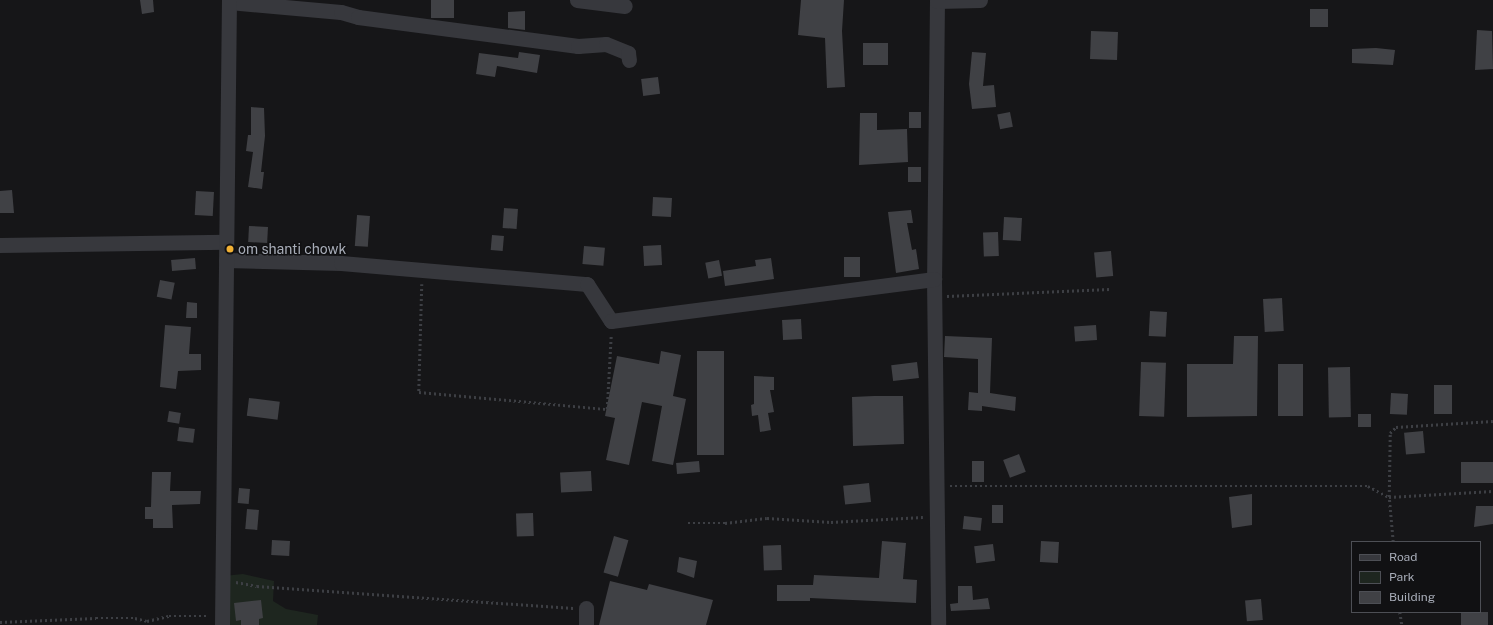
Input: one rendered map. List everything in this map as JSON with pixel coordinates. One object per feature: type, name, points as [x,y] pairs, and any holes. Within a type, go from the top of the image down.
[{"type":"street","points":[[577,0],[625,6]]},
{"type":"street","points":[[938,625],[934,280],[937,1],[980,0]]},
{"type":"street","points":[[222,619],[229,1],[341,12],[358,17],[578,46],[606,44],[628,53],[629,60]]},
{"type":"street","points":[[0,245],[226,242]]},
{"type":"street","points":[[226,260],[341,263],[587,284],[612,321],[934,280]]},
{"type":"street","points":[[586,608],[586,625]]},
{"type":"path","points":[[422,271],[419,392],[607,409],[612,321]]},
{"type":"path","points":[[935,297],[1110,289]]},
{"type":"path","points":[[1393,541],[1389,496],[1390,432],[1396,427],[1493,421]]},
{"type":"path","points":[[937,486],[1368,486],[1389,496],[1493,491]]},
{"type":"path","points":[[688,523],[725,523],[767,518],[831,522],[937,517]]},
{"type":"path","points":[[223,580],[257,586],[586,608]]},
{"type":"path","points":[[1400,613],[1402,625]]},
{"type":"path","points":[[0,622],[96,618],[135,618],[147,621],[169,616],[222,619]]},
{"type":"green space","points":[[243,574],[274,581],[273,601],[286,609],[318,615],[317,625],[224,625],[224,576]]},
{"type":"building","points":[[140,0],[153,0],[154,12],[142,14]]},
{"type":"building","points":[[431,0],[454,0],[454,18],[431,18]]},
{"type":"building","points":[[801,0],[844,0],[842,31],[845,87],[827,88],[825,38],[798,35]]},
{"type":"building","points":[[1310,9],[1328,9],[1328,27],[1310,27]]},
{"type":"building","points":[[525,11],[525,30],[508,28],[508,12]]},
{"type":"building","points":[[1477,30],[1492,31],[1493,69],[1475,70]]},
{"type":"building","points":[[1091,31],[1118,32],[1117,60],[1090,59]]},
{"type":"building","points":[[863,43],[888,43],[888,65],[863,65]]},
{"type":"building","points":[[1376,48],[1395,50],[1393,65],[1352,63],[1352,49]]},
{"type":"building","points":[[519,52],[540,55],[537,73],[497,66],[495,77],[476,74],[479,53],[518,58]]},
{"type":"building","points":[[972,52],[986,53],[983,86],[994,85],[996,107],[972,109],[969,84]]},
{"type":"building","points":[[658,77],[660,94],[643,96],[641,79]]},
{"type":"building","points":[[251,107],[264,108],[265,136],[261,172],[264,172],[262,189],[248,187],[253,152],[246,151],[248,135],[251,135]]},
{"type":"building","points":[[909,112],[921,112],[921,128],[909,128]]},
{"type":"building","points":[[1010,112],[1013,127],[1000,129],[997,114]]},
{"type":"building","points":[[860,113],[877,113],[877,130],[907,129],[908,162],[859,165]]},
{"type":"building","points":[[908,167],[921,167],[921,182],[908,182]]},
{"type":"building","points":[[12,190],[14,213],[0,213],[0,191]]},
{"type":"building","points":[[196,191],[214,192],[213,216],[195,215]]},
{"type":"building","points":[[653,197],[672,198],[671,217],[652,216]]},
{"type":"building","points":[[504,208],[518,209],[517,229],[503,228]]},
{"type":"building","points":[[911,210],[913,223],[907,223],[912,250],[916,249],[919,269],[896,273],[888,212]]},
{"type":"building","points":[[357,215],[370,216],[368,247],[355,246]]},
{"type":"building","points":[[1004,217],[1022,218],[1021,241],[1003,240]]},
{"type":"building","points":[[249,226],[268,227],[267,243],[248,242]]},
{"type":"building","points":[[998,232],[999,256],[984,257],[983,233]]},
{"type":"building","points":[[492,235],[504,236],[503,251],[491,250]]},
{"type":"building","points":[[661,245],[662,265],[644,266],[643,246]]},
{"type":"building","points":[[584,246],[605,248],[603,266],[582,264]]},
{"type":"building","points":[[1111,251],[1113,276],[1096,277],[1094,252]]},
{"type":"building","points":[[844,257],[860,257],[860,277],[844,277]]},
{"type":"building","points":[[195,258],[196,269],[172,271],[171,260]]},
{"type":"building","points":[[771,258],[774,279],[725,286],[723,271],[756,266],[755,260]]},
{"type":"building","points":[[719,260],[722,276],[708,278],[705,263]]},
{"type":"building","points":[[160,280],[175,283],[171,300],[157,297]]},
{"type":"building","points":[[1282,298],[1284,331],[1265,332],[1263,299]]},
{"type":"building","points":[[187,302],[197,303],[197,318],[186,318]]},
{"type":"building","points":[[1150,311],[1167,312],[1166,337],[1149,336]]},
{"type":"building","points":[[801,319],[802,339],[783,340],[782,320]]},
{"type":"building","points":[[165,325],[191,327],[189,354],[201,354],[201,370],[178,371],[176,389],[160,387]]},
{"type":"building","points":[[1096,325],[1097,340],[1075,341],[1074,327]]},
{"type":"building","points":[[945,336],[992,338],[990,393],[1016,397],[1015,411],[982,406],[982,411],[968,410],[969,392],[978,393],[978,359],[944,357]]},
{"type":"building","points":[[1234,336],[1258,336],[1257,416],[1187,417],[1187,364],[1233,364]]},
{"type":"building","points":[[661,351],[681,355],[673,396],[686,399],[673,465],[652,461],[662,406],[642,402],[629,465],[606,460],[615,418],[605,416],[617,356],[659,364]]},
{"type":"building","points":[[697,351],[724,351],[724,455],[697,455]]},
{"type":"building","points":[[917,362],[919,378],[893,381],[891,365]]},
{"type":"building","points":[[1141,362],[1166,363],[1164,417],[1139,416]]},
{"type":"building","points":[[1278,364],[1303,364],[1303,416],[1278,416]]},
{"type":"building","points":[[1328,367],[1350,367],[1351,417],[1329,417]]},
{"type":"building","points":[[754,376],[774,377],[774,390],[770,390],[774,412],[768,413],[771,430],[760,432],[758,415],[752,416],[751,405],[754,404]]},
{"type":"building","points":[[1434,385],[1452,385],[1452,414],[1434,414]]},
{"type":"building","points":[[1391,393],[1408,394],[1407,415],[1390,414]]},
{"type":"building","points":[[903,396],[904,444],[853,446],[852,397]]},
{"type":"building","points":[[249,398],[280,402],[278,420],[247,416]]},
{"type":"building","points":[[169,411],[181,413],[179,424],[167,422]]},
{"type":"building","points":[[1358,414],[1371,414],[1371,427],[1358,427]]},
{"type":"building","points":[[179,427],[195,429],[193,443],[177,441]]},
{"type":"building","points":[[1423,431],[1425,453],[1406,455],[1404,433]]},
{"type":"building","points":[[1019,454],[1026,472],[1010,478],[1003,460]]},
{"type":"building","points":[[699,461],[700,472],[677,474],[676,463]]},
{"type":"building","points":[[972,461],[984,461],[984,482],[972,482]]},
{"type":"building","points":[[1461,462],[1493,462],[1493,483],[1461,483]]},
{"type":"building","points":[[591,471],[592,491],[561,493],[560,473]]},
{"type":"building","points":[[152,472],[171,472],[170,491],[201,491],[200,504],[172,505],[173,528],[153,528],[153,519],[145,519],[145,507],[151,507]]},
{"type":"building","points":[[869,483],[871,502],[845,505],[843,486]]},
{"type":"building","points":[[239,488],[250,489],[249,504],[238,503]]},
{"type":"building","points":[[1252,494],[1252,525],[1232,528],[1229,497]]},
{"type":"building","points":[[992,505],[1003,505],[1003,523],[992,523]]},
{"type":"building","points":[[1476,506],[1493,506],[1493,524],[1474,527]]},
{"type":"building","points":[[247,509],[259,510],[257,530],[245,529]]},
{"type":"building","points":[[533,513],[534,536],[517,537],[516,514]]},
{"type":"building","points":[[964,516],[982,518],[981,531],[963,529]]},
{"type":"building","points":[[614,536],[628,540],[618,577],[604,573]]},
{"type":"building","points":[[272,540],[290,541],[289,556],[271,555]]},
{"type":"building","points":[[882,541],[906,543],[903,579],[917,580],[916,603],[810,598],[810,601],[777,601],[777,585],[813,585],[814,575],[879,578]]},
{"type":"building","points":[[1041,541],[1059,542],[1058,563],[1040,562]]},
{"type":"building","points":[[993,544],[995,561],[976,563],[974,546]]},
{"type":"building","points":[[781,545],[782,570],[764,571],[763,546]]},
{"type":"building","points":[[679,557],[697,561],[694,578],[677,572]]},
{"type":"building","points":[[610,581],[647,590],[649,584],[713,600],[706,625],[599,625]]},
{"type":"building","points":[[958,586],[972,586],[973,600],[988,598],[990,609],[951,611],[950,604],[958,603]]},
{"type":"building","points":[[1261,599],[1263,620],[1247,621],[1245,600]]},
{"type":"building","points":[[261,600],[263,618],[259,619],[259,625],[241,625],[241,620],[236,621],[234,603]]},
{"type":"building","points":[[1488,612],[1488,625],[1461,625],[1461,613]]},
{"type":"place","name":"om shanti chowk","points":[[230,249]]}]
